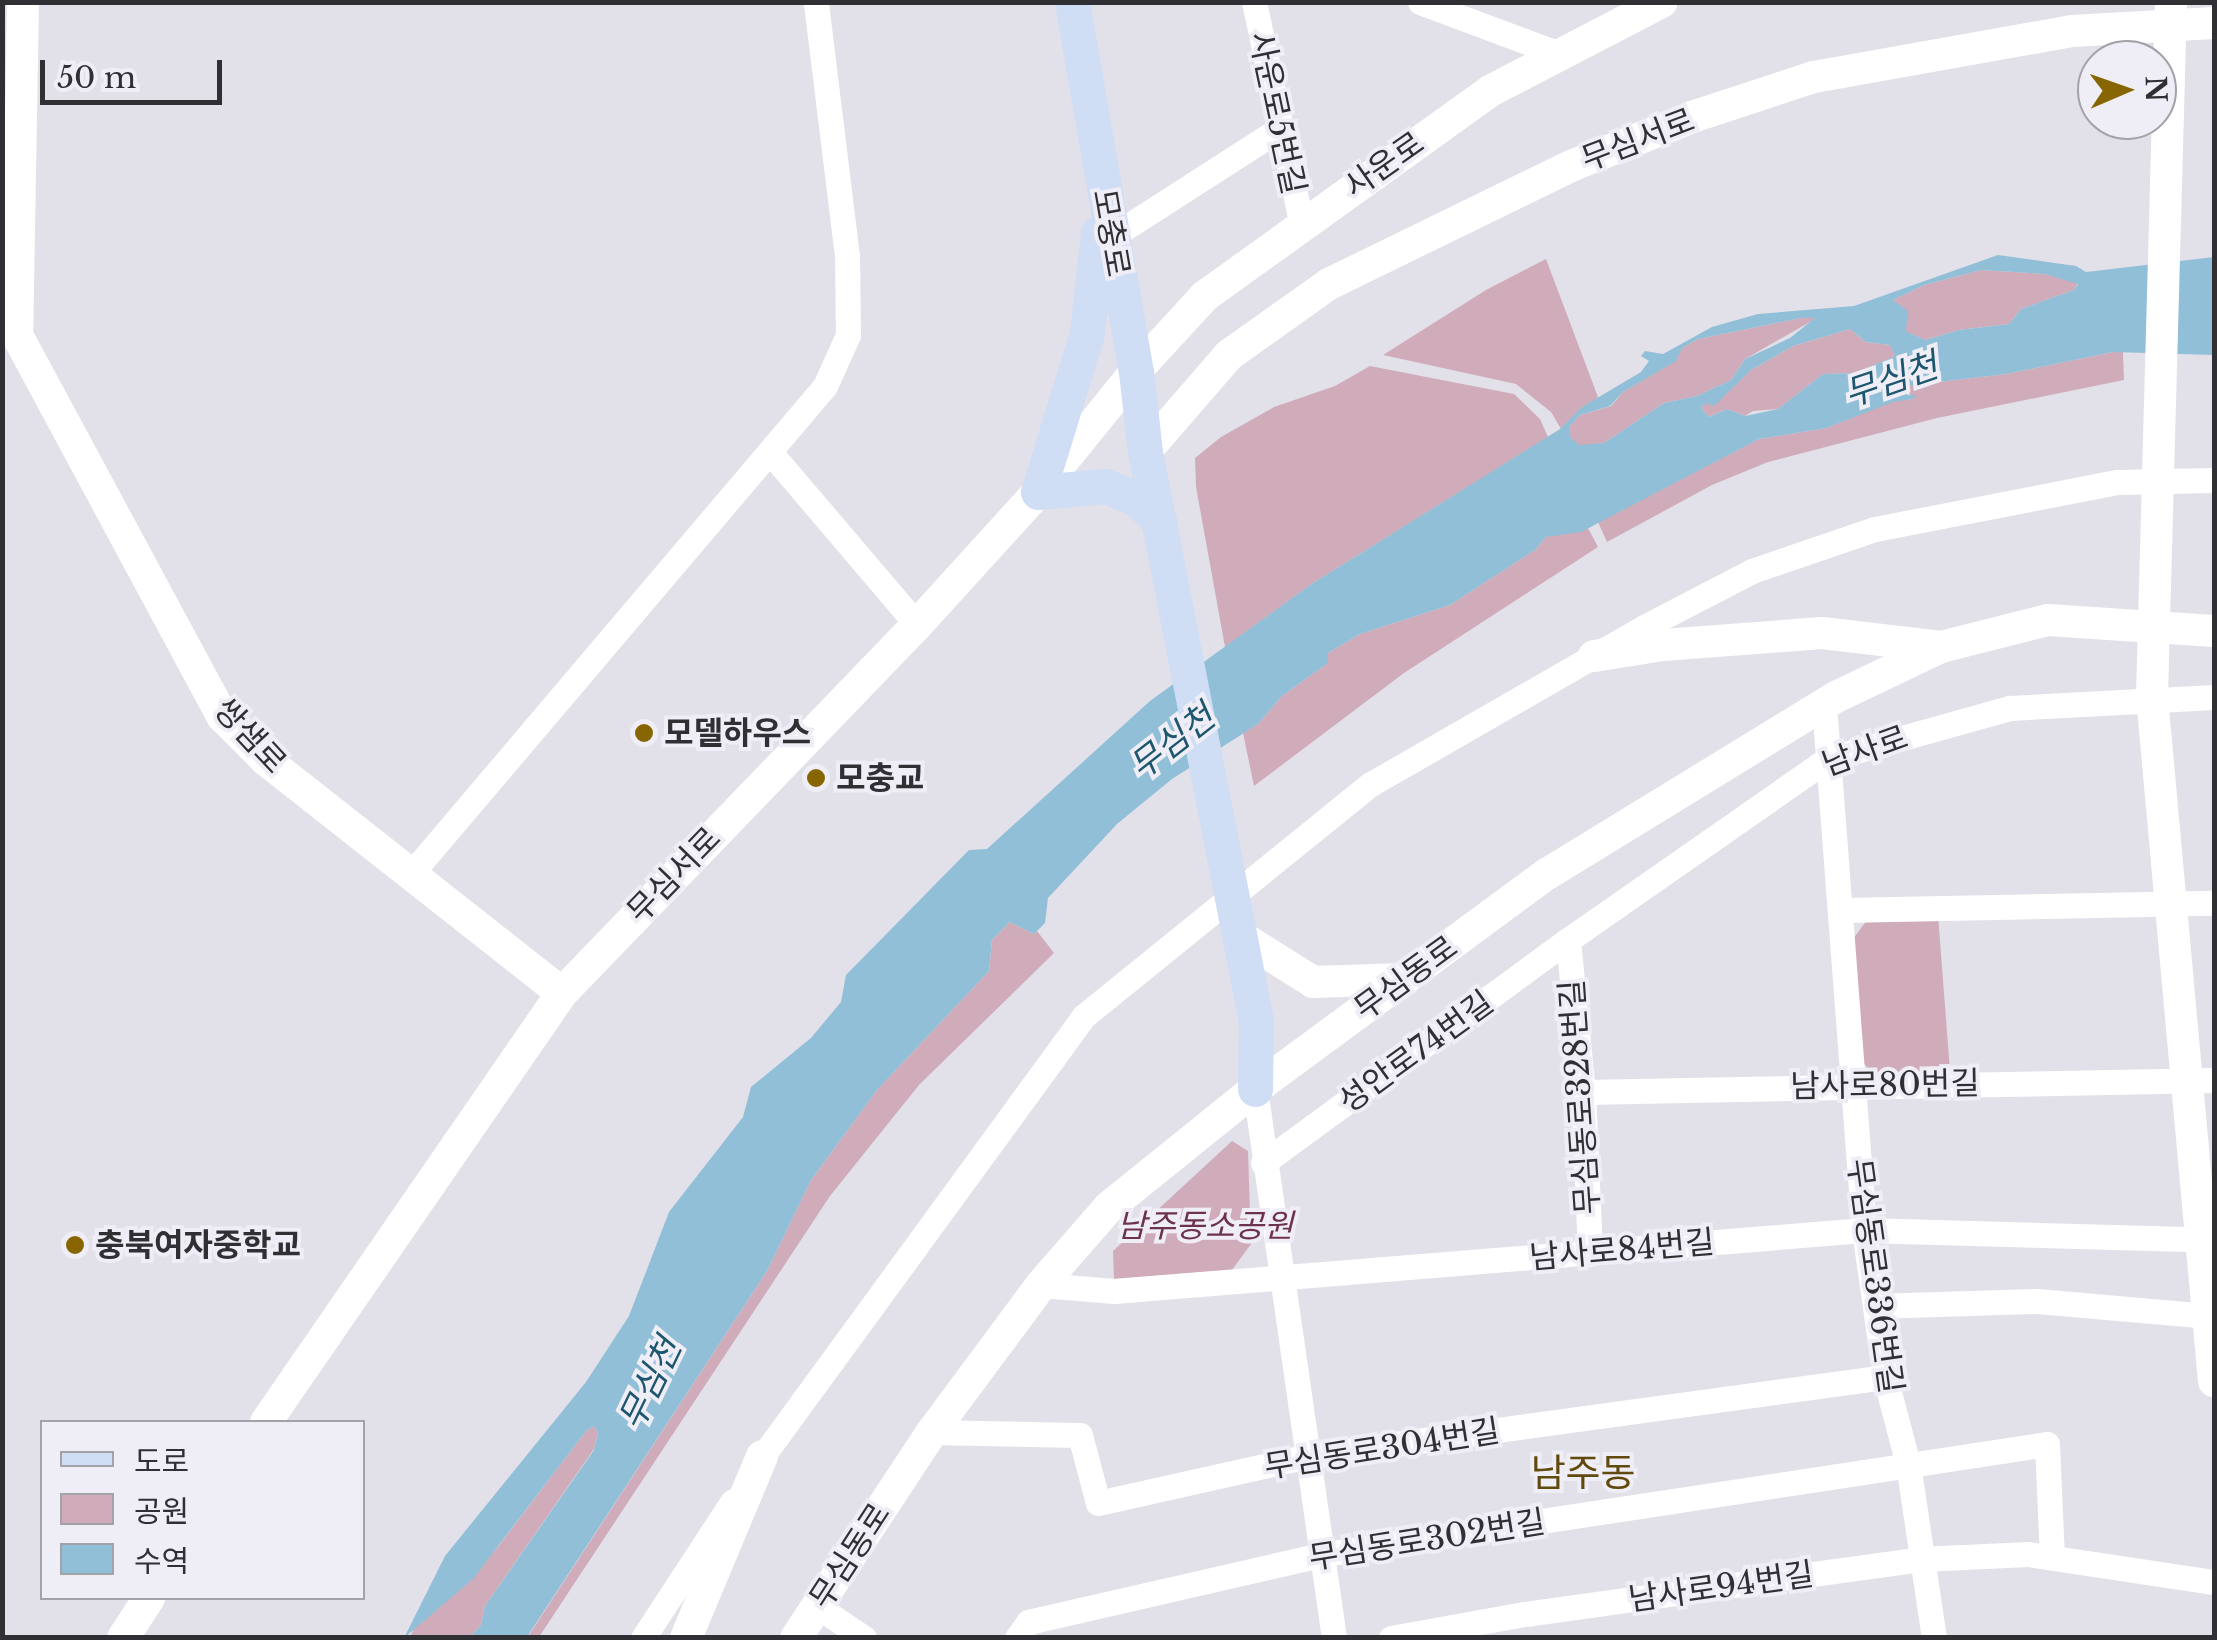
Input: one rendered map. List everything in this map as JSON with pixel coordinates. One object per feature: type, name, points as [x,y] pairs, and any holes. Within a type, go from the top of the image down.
[{"type":"main road","name":"모충로","points":[[1072,2],[1136,371],[1146,458],[1256,1022],[1255,1089]]},
{"type":"main road","points":[[1101,177],[1087,333],[1038,492],[1105,486],[1134,498],[1158,520]]},
{"type":"street","name":"쌍샘로","points":[[23,2],[10,335],[223,716],[267,760],[562,993]]},
{"type":"street","points":[[410,874],[825,386],[848,336],[847,256],[816,2]]},
{"type":"street","name":"사운로5번길","points":[[1254,2],[1301,222]]},
{"type":"street","points":[[1420,2],[1559,54]]},
{"type":"street","name":"사운로","points":[[1136,371],[1205,296],[1301,222],[1492,90],[1559,54],[1619,13],[1662,2]]},
{"type":"street","points":[[2172,12],[2152,698],[2168,903],[2201,1080],[2214,1380]]},
{"type":"street","name":"무심서로","points":[[1146,458],[1229,354],[1329,284],[1571,166],[1692,117],[1814,77],[2172,12],[2214,23]]},
{"type":"street","points":[[1111,236],[1279,130]]},
{"type":"street","name":"무심서로","points":[[267,1420],[378,1252],[562,993],[917,625],[1038,492],[1136,371]]},
{"type":"street","points":[[770,452],[917,625]]},
{"type":"street","points":[[643,1638],[762,1456],[1084,1016],[1370,784],[1594,656],[1752,572],[1875,529],[2117,482],[2214,480]]},
{"type":"street","name":"무심동로","points":[[796,1638],[932,1432],[1041,1285],[1108,1207],[1255,1089],[1547,874],[1824,704],[1941,647],[2048,620],[2214,631]]},
{"type":"street","points":[[1594,656],[1663,645],[1822,633],[1941,647]]},
{"type":"street","name":"남사로","points":[[1568,940],[1827,759],[2010,708],[2214,697]]},
{"type":"street","name":"무심동로336번길","points":[[1824,704],[1864,1230],[1884,1376],[1908,1464],[1934,1638]]},
{"type":"street","points":[[1842,910],[2214,902]]},
{"type":"street","points":[[1240,936],[1313,982],[1404,979]]},
{"type":"street","name":"무심동로328번길","points":[[1568,940],[1583,1092],[1590,1254]]},
{"type":"street","name":"성안로74번길","points":[[1264,1163],[1568,940]]},
{"type":"street","name":"남사로80번길","points":[[1583,1092],[2201,1080]]},
{"type":"street","points":[[1255,1089],[1325,1554],[1334,1638]]},
{"type":"street","name":"남사로84번길","points":[[1041,1285],[1114,1291],[1864,1230],[2209,1239]]},
{"type":"street","points":[[1875,1306],[2037,1301],[2210,1316]]},
{"type":"street","name":"무심동로304번길","points":[[932,1432],[1080,1435],[1098,1503],[1308,1456],[1884,1376]]},
{"type":"street","name":"무심동로302번길","points":[[1017,1638],[1028,1622],[1325,1554],[2047,1444],[2052,1558]]},
{"type":"street","points":[[686,1638],[762,1456]]},
{"type":"street","name":"남사로94번길","points":[[1391,1638],[1525,1614],[1921,1559],[2028,1554],[2214,1582]]},
{"type":"street","points":[[123,1638],[148,1600]]},
{"type":"street","points":[[817,1606],[864,1638]]},
{"type":"green space","points":[[1546,259],[1598,397],[1561,429],[1551,412],[1516,384],[1383,355],[1486,290]]},
{"type":"green space","points":[[1981,270],[2045,274],[2078,283],[2074,290],[2021,309],[2009,324],[1959,330],[1925,340],[1905,331],[1893,300],[1924,285]]},
{"type":"green space","points":[[1817,318],[1745,359],[1731,380],[1697,396],[1664,403],[1604,443],[1579,446],[1569,436],[1569,427],[1580,415],[1611,406],[1623,392],[1675,361],[1682,348],[1698,339]]},
{"type":"green space","points":[[1850,329],[1866,342],[1890,345],[1896,356],[1855,373],[1823,374],[1778,409],[1753,411],[1745,416],[1727,409],[1709,417],[1701,408],[1706,402],[1714,405],[1751,370],[1793,346]]},
{"type":"green space","points":[[2123,352],[2124,380],[1937,418],[1768,462],[1712,485],[1607,542],[1598,522],[1759,439],[1826,428],[1893,401],[1913,399],[1904,386],[2006,374]]},
{"type":"green space","points":[[1370,366],[1514,394],[1540,419],[1548,437],[1310,585],[1225,647],[1196,487],[1195,458],[1221,437],[1274,407],[1335,386]]},
{"type":"green space","points":[[1588,528],[1598,547],[1404,673],[1254,786],[1243,733],[1258,724],[1282,696],[1328,663],[1328,653],[1360,634],[1450,605],[1535,550],[1546,537]]},
{"type":"green space","points":[[1938,915],[1950,1071],[1871,1072],[1858,1057],[1850,943],[1867,920]]},
{"type":"green space","points":[[1010,922],[1034,934],[1037,931],[1054,953],[919,1085],[830,1196],[539,1637],[527,1638],[767,1271],[811,1180],[877,1090],[989,971],[992,940]]},
{"type":"green space","name":"남주동소공원","points":[[1232,1141],[1248,1151],[1251,1244],[1232,1270],[1114,1279],[1113,1251]]},
{"type":"green space","points":[[594,1426],[598,1433],[594,1449],[485,1606],[481,1625],[470,1637],[409,1638],[417,1624],[497,1548],[586,1431]]},
{"type":"water","name":"무심천","points":[[1998,255],[2076,266],[2086,272],[2214,257],[2214,355],[2113,352],[2006,374],[1905,386],[1907,395],[1916,395],[1913,399],[1893,402],[1826,428],[1759,439],[1581,532],[1546,537],[1535,550],[1450,605],[1360,634],[1328,653],[1328,663],[1282,696],[1258,724],[1172,779],[1117,824],[1048,898],[1045,923],[1034,934],[1010,922],[992,940],[989,971],[877,1090],[811,1180],[767,1271],[527,1637],[470,1637],[481,1625],[485,1606],[594,1450],[598,1433],[594,1426],[586,1431],[473,1579],[404,1638],[445,1556],[586,1382],[629,1316],[669,1212],[743,1117],[751,1087],[811,1038],[841,1002],[846,975],[969,850],[987,849],[1150,701],[1310,585],[1560,429],[1582,407],[1641,372],[1649,361],[1641,356],[1645,351],[1663,354],[1712,327],[1758,314],[1854,306]],"holes":[[[1981,270],[2045,274],[2078,284],[2074,290],[2021,309],[2009,324],[1959,330],[1925,340],[1906,331],[1908,311],[1893,300],[1924,285]],[[1815,318],[1790,338],[1745,359],[1731,380],[1697,396],[1664,403],[1604,443],[1579,445],[1569,436],[1569,427],[1580,415],[1610,406],[1623,392],[1676,361],[1682,348],[1698,339]],[[1850,329],[1866,342],[1890,345],[1895,356],[1855,373],[1823,374],[1778,409],[1745,416],[1727,409],[1709,417],[1701,408],[1706,403],[1714,406],[1751,370],[1793,346]]]},
{"type":"place","name":"모델하우스","points":[[644,733]]},
{"type":"place","name":"모충교","points":[[816,778]]},
{"type":"place","name":"충북여자중학교","points":[[75,1245]]},
{"type":"district","name":"남주동","points":[[1583,1473]]}]
